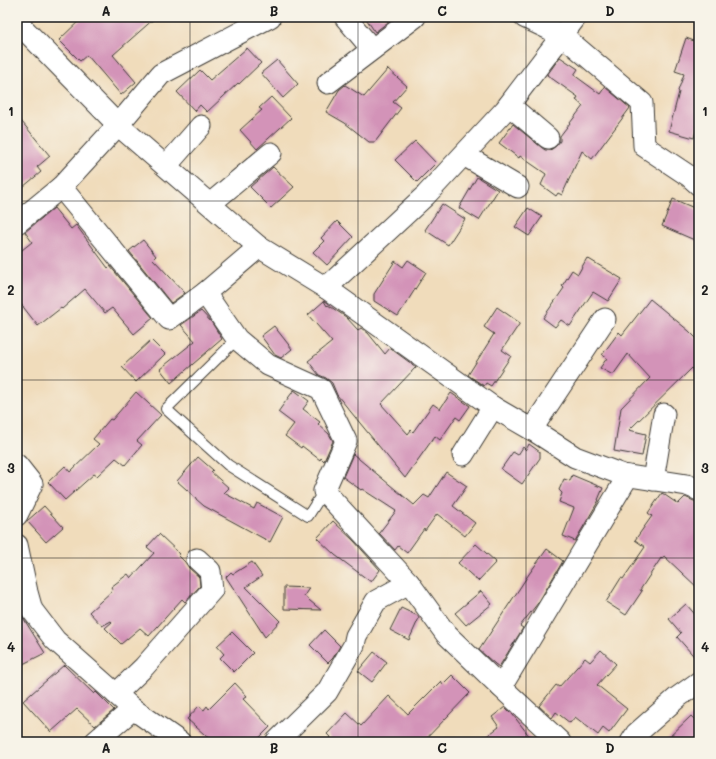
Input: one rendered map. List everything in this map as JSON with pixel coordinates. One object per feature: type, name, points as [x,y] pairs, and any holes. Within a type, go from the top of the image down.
[{"type":"street","points":[[17,223],[61,187],[118,125],[161,74],[270,17]]},
{"type":"street","points":[[345,17],[372,49]]},
{"type":"street","points":[[328,83],[414,17]]},
{"type":"street","points":[[524,17],[562,34],[642,103],[644,146],[689,176],[699,185]]},
{"type":"street","points":[[326,288],[426,195],[464,155],[509,105],[576,17]]},
{"type":"street","points":[[17,22],[118,125],[260,247],[326,288],[493,406],[575,457],[623,475],[687,485],[699,490]]},
{"type":"street","points":[[509,105],[548,138]]},
{"type":"street","points":[[166,166],[201,126]]},
{"type":"street","points":[[210,204],[271,153]]},
{"type":"street","points":[[464,155],[518,187]]},
{"type":"street","points":[[61,187],[169,319],[260,247]]},
{"type":"street","points":[[205,292],[237,339],[268,366],[321,389],[346,441],[324,492],[409,583],[446,634],[500,687],[560,742]]},
{"type":"street","points":[[532,429],[605,319]]},
{"type":"street","points":[[463,455],[493,406]]},
{"type":"street","points":[[653,480],[664,414]]},
{"type":"street","points":[[17,465],[32,484],[17,516]]},
{"type":"street","points":[[500,687],[628,476]]},
{"type":"street","points":[[17,545],[22,598],[55,640],[133,708],[180,742]]},
{"type":"street","points":[[116,694],[144,666],[212,590],[210,571],[197,559]]},
{"type":"street","points":[[276,742],[327,692],[354,645],[356,636],[376,601],[409,583]]},
{"type":"street","points":[[631,742],[636,734],[699,682]]},
{"type":"street","points":[[95,742],[133,708]]},
{"type":"lane","points":[[237,339],[166,409],[228,465],[308,516],[324,492]]},
{"type":"building","points":[[83,17],[156,17],[113,55],[136,82],[121,95],[87,55],[80,61],[59,40]]},
{"type":"building","points":[[365,17],[395,17],[375,32]]},
{"type":"building","points":[[696,37],[699,38],[699,119],[694,138],[669,131],[678,91],[684,74],[675,71],[686,38],[694,41]]},
{"type":"building","points":[[247,48],[261,63],[207,112],[200,105],[195,111],[177,92],[200,70],[210,80]]},
{"type":"building","points":[[560,57],[578,69],[574,75],[600,94],[605,87],[630,108],[592,159],[582,151],[562,195],[558,193],[556,196],[541,185],[546,174],[520,156],[519,158],[499,143],[513,124],[545,150],[552,149],[560,141],[560,136],[583,106],[576,100],[578,97],[547,75]]},
{"type":"building","points":[[277,60],[298,84],[283,98],[261,73]]},
{"type":"building","points":[[388,69],[407,86],[393,102],[401,108],[375,142],[369,142],[345,123],[326,112],[339,90],[345,85],[364,97]]},
{"type":"building","points":[[271,97],[291,118],[257,149],[240,130],[262,110],[259,108]]},
{"type":"building","points":[[17,116],[50,156],[37,167],[41,172],[17,192]]},
{"type":"building","points":[[415,141],[436,163],[417,182],[395,160]]},
{"type":"building","points":[[273,167],[294,187],[271,208],[250,187]]},
{"type":"building","points":[[477,177],[498,190],[479,220],[459,208]]},
{"type":"building","points":[[673,199],[699,210],[699,242],[662,226]]},
{"type":"building","points":[[442,204],[465,219],[448,245],[425,230]]},
{"type":"building","points":[[54,208],[71,229],[76,225],[108,268],[110,266],[153,318],[134,334],[112,308],[105,313],[85,289],[62,309],[61,308],[38,326],[17,299],[17,254],[32,242],[25,232]]},
{"type":"building","points":[[528,208],[542,217],[529,236],[515,227]]},
{"type":"building","points":[[337,221],[353,237],[327,265],[313,252],[324,241],[321,238]]},
{"type":"building","points":[[143,240],[156,256],[153,259],[185,293],[171,303],[129,251]]},
{"type":"building","points":[[587,258],[622,279],[608,301],[593,292],[570,326],[561,320],[555,327],[543,318],[564,288],[562,286],[572,270],[578,274]]},
{"type":"building","points":[[408,260],[426,272],[398,316],[374,301],[374,294],[395,261],[403,267]]},
{"type":"building","points":[[650,299],[699,341],[699,375],[692,368],[629,430],[646,434],[642,456],[614,451],[621,408],[650,378],[628,354],[613,375],[600,368],[607,358],[602,355],[619,332],[622,335]]},
{"type":"building","points":[[324,301],[327,306],[328,305],[346,317],[358,330],[361,328],[368,333],[385,354],[390,348],[416,367],[381,404],[408,434],[411,430],[413,432],[433,404],[440,409],[451,393],[470,406],[460,420],[456,417],[440,440],[435,436],[405,478],[337,395],[332,383],[319,375],[308,361],[332,342],[308,315]]},
{"type":"building","points":[[497,307],[520,323],[502,350],[511,356],[491,386],[486,383],[484,386],[468,375],[494,334],[484,327]]},
{"type":"building","points":[[201,311],[212,323],[222,339],[171,383],[160,369],[195,341],[181,325]]},
{"type":"building","points":[[274,326],[292,349],[281,358],[275,355],[261,336]]},
{"type":"building","points":[[151,340],[165,354],[136,382],[122,367]]},
{"type":"building","points":[[294,390],[309,401],[303,409],[320,422],[318,424],[329,434],[333,441],[324,461],[321,458],[320,460],[302,446],[301,448],[285,436],[294,424],[278,412]]},
{"type":"building","points":[[136,392],[161,415],[137,441],[142,445],[125,465],[116,458],[97,476],[94,474],[65,500],[48,482],[65,466],[70,472],[99,444],[93,439]]},
{"type":"building","points":[[529,444],[540,452],[540,458],[522,484],[501,469],[513,452],[518,455],[523,447],[526,450]]},
{"type":"building","points":[[353,454],[414,505],[424,495],[429,498],[446,472],[467,486],[453,506],[475,523],[465,536],[437,514],[407,553],[398,546],[395,550],[379,533],[396,511],[362,489],[361,490],[343,477]]},
{"type":"building","points":[[198,457],[213,470],[211,472],[229,488],[224,493],[254,509],[257,503],[283,517],[270,542],[204,506],[177,481]]},
{"type":"building","points":[[572,475],[603,488],[599,500],[575,541],[563,536],[574,508],[559,502],[562,493],[559,490],[564,479],[570,481]]},
{"type":"building","points":[[662,493],[678,504],[685,497],[699,504],[699,589],[664,556],[662,559],[661,558],[640,590],[642,591],[626,615],[606,602],[621,578],[623,579],[645,547],[635,540],[652,516],[648,513]]},
{"type":"building","points":[[44,506],[63,527],[46,542],[27,521]]},
{"type":"building","points":[[333,521],[354,541],[380,570],[371,582],[335,555],[317,538]]},
{"type":"building","points":[[159,534],[180,554],[178,555],[199,577],[200,586],[185,602],[182,599],[149,636],[140,628],[121,644],[105,628],[112,622],[111,621],[102,626],[89,612],[113,590],[111,587],[128,574],[131,578],[154,553],[147,547]]},
{"type":"building","points":[[476,544],[496,562],[478,581],[458,563]]},
{"type":"building","points":[[547,549],[563,561],[538,603],[520,626],[523,628],[499,667],[479,650]]},
{"type":"building","points":[[252,562],[262,576],[246,587],[280,621],[265,637],[226,577],[231,572],[233,574]]},
{"type":"building","points":[[284,587],[309,588],[304,596],[321,610],[284,609]]},
{"type":"building","points":[[481,591],[492,604],[466,625],[455,613]]},
{"type":"building","points":[[686,604],[699,619],[699,662],[677,637],[681,633],[669,619]]},
{"type":"building","points":[[17,608],[45,653],[17,667]]},
{"type":"building","points":[[401,608],[418,616],[419,618],[409,640],[390,630]]},
{"type":"building","points":[[324,630],[340,646],[333,658],[328,663],[310,645]]},
{"type":"building","points":[[232,632],[253,653],[234,672],[220,658],[224,654],[217,646]]},
{"type":"building","points":[[601,650],[616,664],[597,685],[627,709],[609,733],[603,728],[598,735],[575,717],[570,723],[556,712],[552,718],[539,706],[556,685],[559,687],[585,658],[590,662]]},
{"type":"building","points":[[374,652],[387,662],[372,682],[358,671]]},
{"type":"building","points":[[64,665],[94,694],[96,692],[114,710],[95,726],[77,709],[51,732],[23,701]]},
{"type":"building","points":[[452,675],[470,693],[423,742],[335,742],[327,734],[347,713],[361,726],[389,696],[408,714],[441,681],[443,684]]},
{"type":"building","points":[[235,683],[247,696],[243,699],[270,727],[255,742],[213,742],[187,719],[199,706],[204,710],[207,706],[209,709]]},
{"type":"building","points":[[505,707],[534,742],[479,742],[499,727],[492,717]]},
{"type":"building","points":[[691,716],[699,724],[699,742],[664,742]]}]
